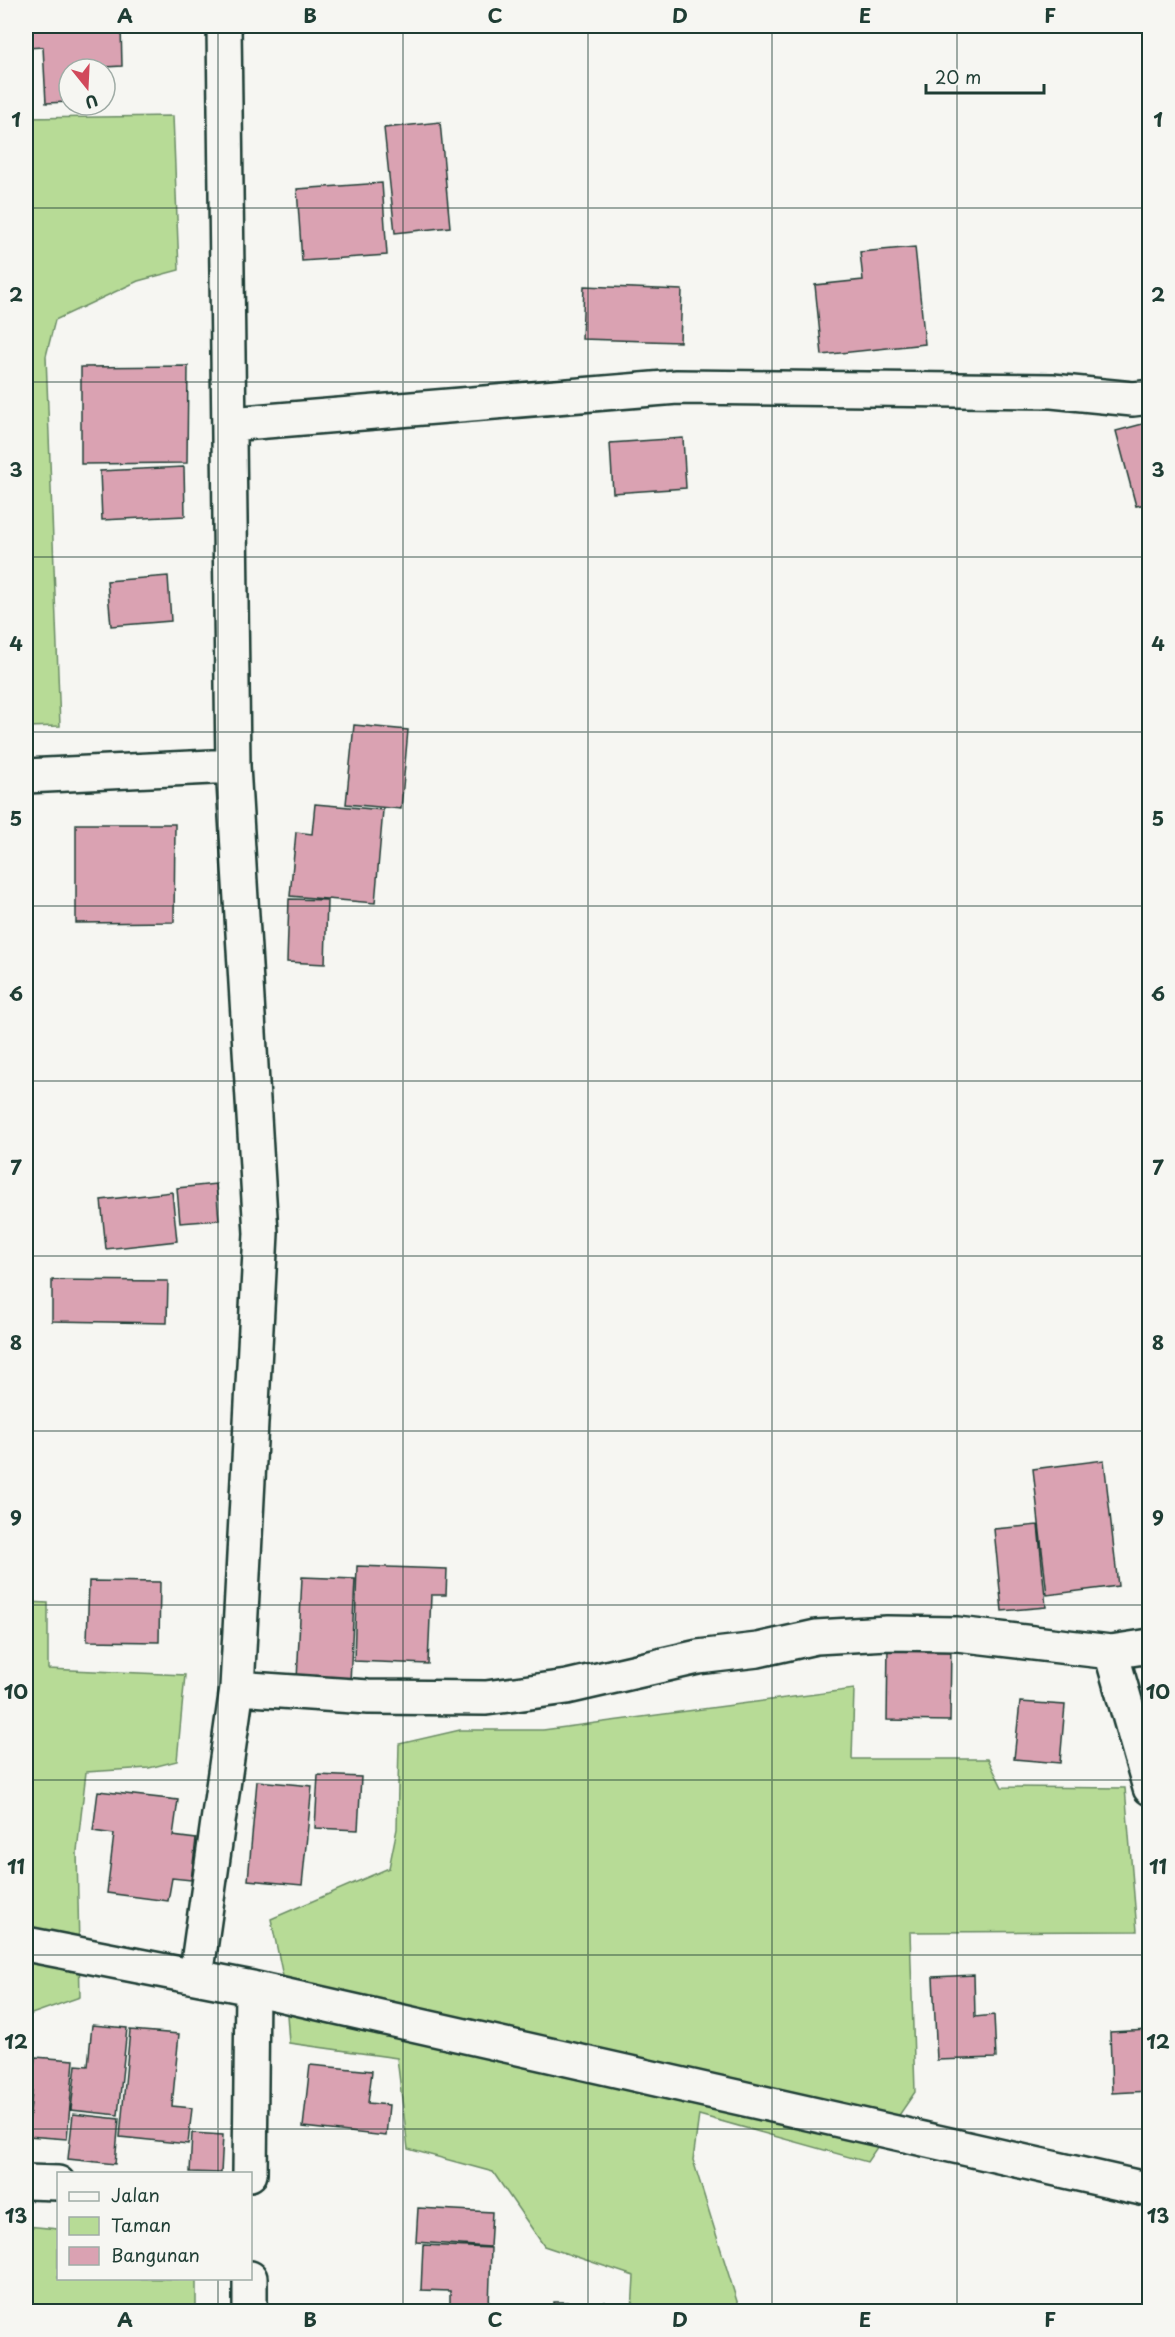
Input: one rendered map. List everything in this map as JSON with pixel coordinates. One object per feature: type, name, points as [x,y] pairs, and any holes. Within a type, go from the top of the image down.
[{"type":"street","points":[[196,1977],[237,1688],[261,1233],[233,766],[224,26]]},
{"type":"street","points":[[230,424],[677,387],[1052,391],[1133,399],[1149,397]]},
{"type":"street","points":[[26,776],[233,766]]},
{"type":"street","points":[[237,1688],[368,1697],[486,1698],[567,1687],[698,1657],[758,1650],[816,1637],[887,1633],[957,1634],[1111,1652],[1149,1646]]},
{"type":"street","points":[[1111,1652],[1149,1788]]},
{"type":"street","points":[[26,1944],[252,1988],[1149,2190]]},
{"type":"street","points":[[250,2172],[252,1988]]},
{"type":"street","points":[[26,2182],[57,2183]]},
{"type":"street","points":[[249,2312],[250,2280]]},
{"type":"green space","points":[[173,116],[179,270],[138,281],[55,320],[46,356],[60,726],[26,727],[26,118]]},
{"type":"green space","points":[[26,1602],[48,1603],[48,1669],[185,1675],[177,1761],[149,1768],[86,1772],[77,1851],[80,1997],[26,2016]]},
{"type":"green space","points":[[854,1689],[852,1759],[988,1759],[1002,1787],[1125,1788],[1137,1931],[910,1932],[915,2092],[867,2162],[699,2115],[693,2160],[740,2311],[632,2312],[634,2276],[544,2246],[493,2172],[408,2149],[397,2058],[289,2043],[285,1986],[271,1919],[389,1868],[397,1829],[399,1744],[460,1730],[543,1730]]},
{"type":"green space","points":[[26,2226],[57,2229],[57,2280],[196,2280],[196,2311],[26,2311]]},
{"type":"building","points":[[26,26],[121,26],[122,66],[117,66],[117,57],[57,57],[57,103],[46,103],[43,47],[26,48]]},
{"type":"building","points":[[440,122],[450,227],[395,233],[384,128]]},
{"type":"building","points":[[382,183],[387,255],[302,261],[297,189]]},
{"type":"building","points":[[915,247],[925,344],[822,355],[815,285],[863,280],[860,252]]},
{"type":"building","points":[[584,286],[682,290],[680,342],[582,339]]},
{"type":"building","points":[[188,366],[187,463],[81,464],[81,367]]},
{"type":"building","points":[[1150,422],[1150,503],[1136,506],[1116,431]]},
{"type":"building","points":[[683,438],[686,488],[613,493],[610,443]]},
{"type":"building","points":[[184,467],[185,516],[102,520],[100,471]]},
{"type":"building","points":[[168,576],[171,621],[111,626],[107,581]]},
{"type":"building","points":[[354,725],[408,730],[401,809],[346,804]]},
{"type":"building","points":[[315,804],[383,810],[375,903],[290,896],[296,832],[312,834]]},
{"type":"building","points":[[76,824],[175,824],[174,922],[76,923]]},
{"type":"building","points":[[289,899],[327,900],[325,964],[287,962]]},
{"type":"building","points":[[216,1184],[219,1220],[180,1223],[177,1188]]},
{"type":"building","points":[[172,1192],[177,1241],[106,1249],[101,1200]]},
{"type":"building","points":[[52,1280],[168,1281],[167,1323],[52,1321]]},
{"type":"building","points":[[1104,1460],[1118,1586],[1047,1595],[1033,1469]]},
{"type":"building","points":[[1038,1525],[1046,1607],[1002,1611],[994,1529]]},
{"type":"building","points":[[357,1566],[447,1569],[446,1595],[431,1595],[428,1664],[354,1661]]},
{"type":"building","points":[[302,1577],[355,1579],[350,1682],[297,1680]]},
{"type":"building","points":[[89,1581],[160,1582],[159,1642],[87,1641]]},
{"type":"building","points":[[888,1643],[951,1643],[950,1721],[887,1720]]},
{"type":"building","points":[[1020,1702],[1065,1705],[1060,1763],[1014,1759]]},
{"type":"building","points":[[318,1775],[361,1777],[358,1830],[315,1828]]},
{"type":"building","points":[[257,1781],[312,1786],[302,1885],[248,1880]]},
{"type":"building","points":[[98,1791],[178,1800],[173,1836],[196,1839],[191,1880],[172,1878],[168,1901],[107,1893],[114,1834],[93,1831]]},
{"type":"building","points":[[974,1975],[975,2017],[994,2015],[996,2058],[937,2060],[933,1977]]},
{"type":"building","points":[[92,2025],[127,2028],[118,2115],[71,2110],[76,2065],[88,2066]]},
{"type":"building","points":[[130,2030],[179,2034],[172,2106],[192,2108],[188,2144],[120,2137]]},
{"type":"building","points":[[1150,2030],[1150,2091],[1112,2093],[1110,2032]]},
{"type":"building","points":[[35,2057],[74,2060],[67,2139],[28,2136]]},
{"type":"building","points":[[310,2065],[372,2071],[368,2103],[389,2105],[386,2136],[303,2127]]},
{"type":"building","points":[[73,2114],[119,2119],[115,2164],[68,2159]]},
{"type":"building","points":[[192,2133],[223,2135],[221,2172],[190,2172]]},
{"type":"building","points":[[418,2208],[492,2212],[490,2247],[416,2242]]},
{"type":"building","points":[[423,2245],[491,2248],[489,2306],[450,2305],[450,2291],[421,2290]]},
{"type":"building","points":[[554,2302],[605,2302],[605,2312],[554,2312]]}]
